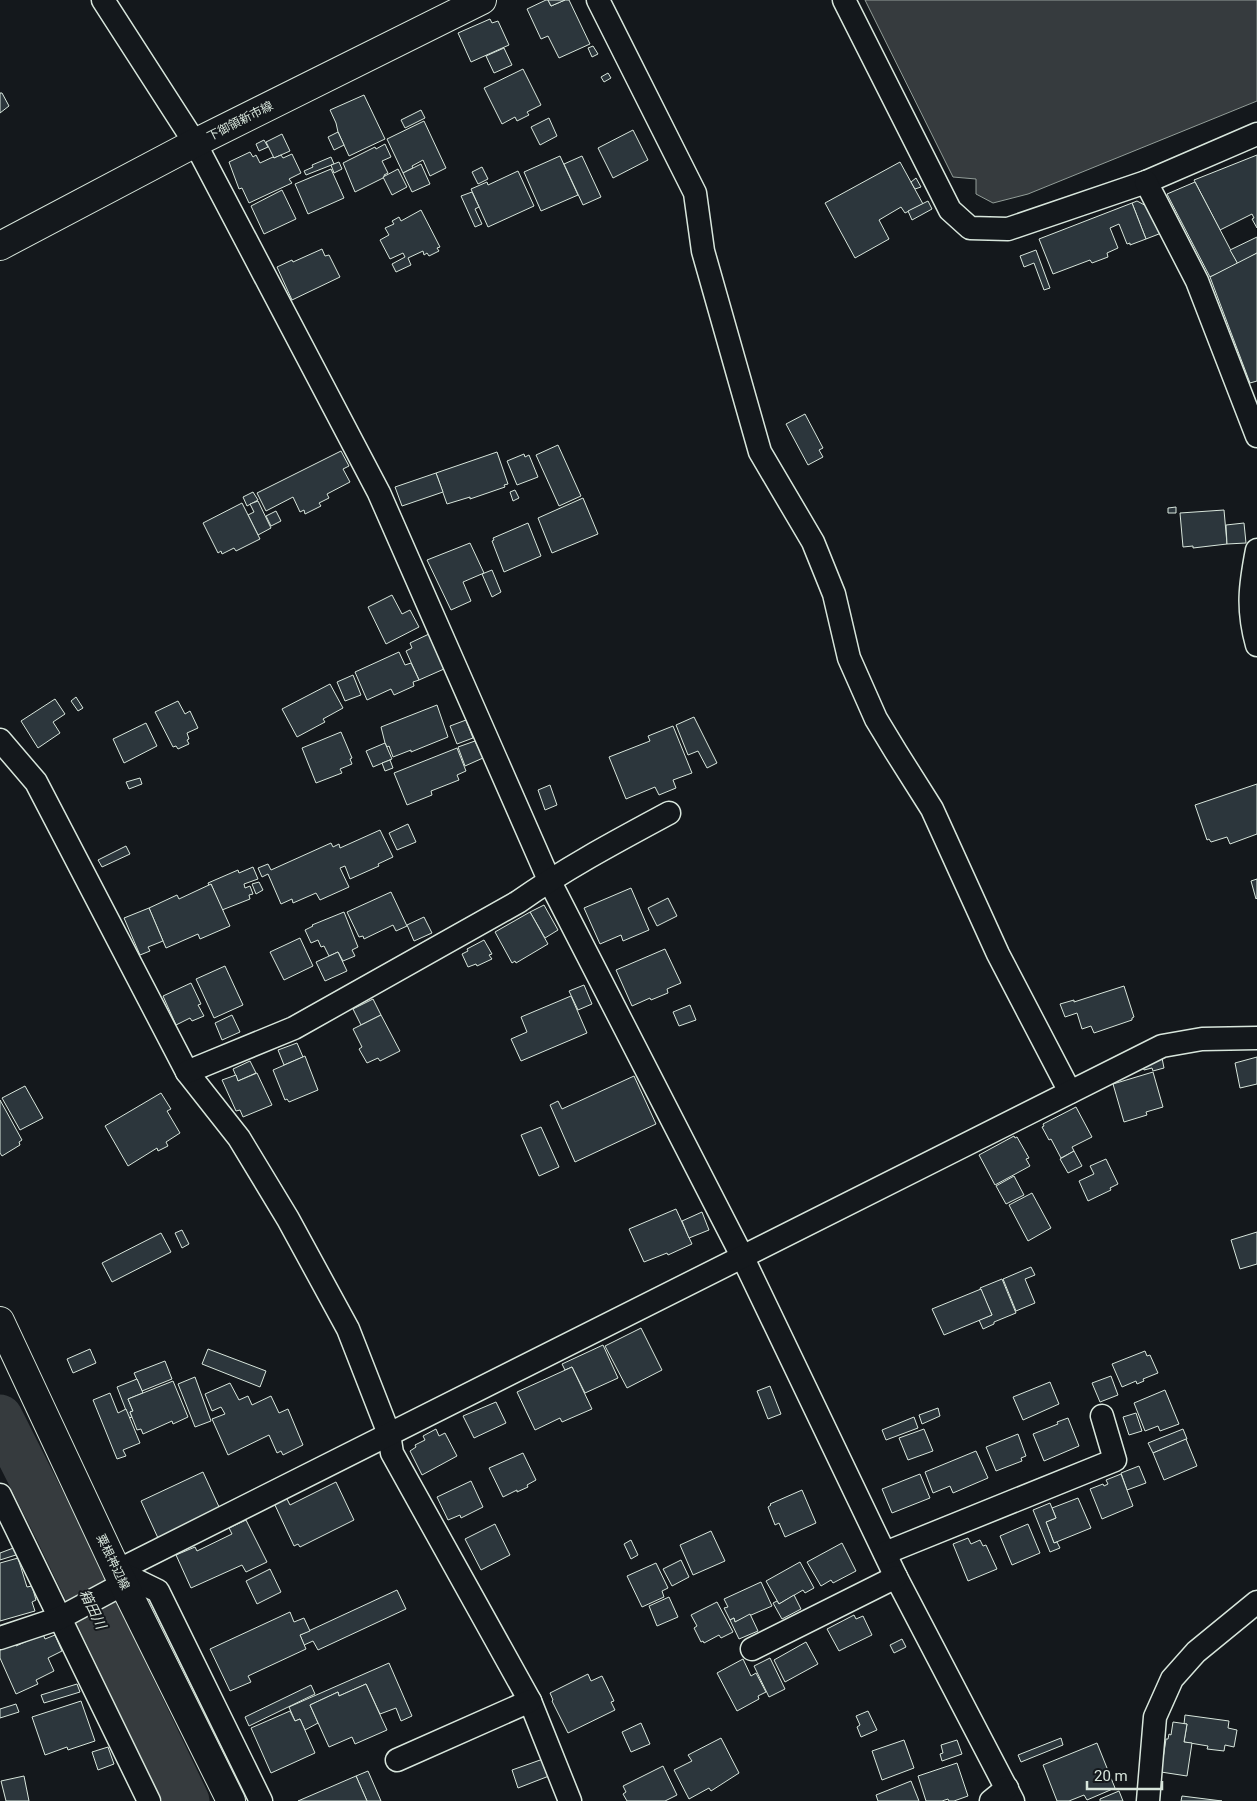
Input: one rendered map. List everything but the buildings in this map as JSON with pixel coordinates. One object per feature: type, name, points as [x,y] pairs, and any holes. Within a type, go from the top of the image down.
[{"type":"main road","name":"下御領新市線","points":[[0,246],[195,143],[482,0]]},
{"type":"main road","name":"粟根神辺線","points":[[0,1321],[120,1577],[231,1801]]},
{"type":"street","points":[[103,0],[195,143],[379,494],[549,880],[742,1256],[1004,1797]]},
{"type":"street","points":[[598,0],[695,193],[703,251],[760,452],[813,542],[834,594],[849,658],[876,718],[932,809],[998,954],[1070,1092]]},
{"type":"street","points":[[844,0],[950,210],[970,228],[1008,229],[1146,182],[1257,134]]},
{"type":"street","points":[[1146,182],[1197,280],[1257,436]]},
{"type":"street","points":[[1257,550],[1250,584],[1251,624],[1257,645]]},
{"type":"street","points":[[0,740],[36,782],[187,1072],[239,1138],[288,1219],[348,1329],[389,1434],[392,1453],[530,1701],[570,1801]]},
{"type":"street","points":[[187,1072],[294,1028],[518,902],[549,880],[669,813]]},
{"type":"street","points":[[0,1638],[60,1618],[120,1577],[389,1434],[1162,1046],[1202,1039],[1257,1038]]},
{"type":"street","points":[[885,1553],[1115,1460],[1102,1416]]},
{"type":"street","points":[[0,1495],[149,1801]]},
{"type":"street","points":[[120,1577],[158,1591],[261,1801]]},
{"type":"street","points":[[752,1649],[896,1577]]},
{"type":"street","points":[[1148,1801],[1155,1717],[1172,1679],[1196,1652],[1257,1602]]},
{"type":"street","points":[[397,1760],[530,1701]]},
{"type":"shaded area","points":[[865,0],[1257,0],[1257,101],[1028,194],[993,203],[976,194],[976,179],[953,177]]},
{"type":"waterway","name":"箱田川","points":[[0,1417],[56,1528],[187,1801]]}]
